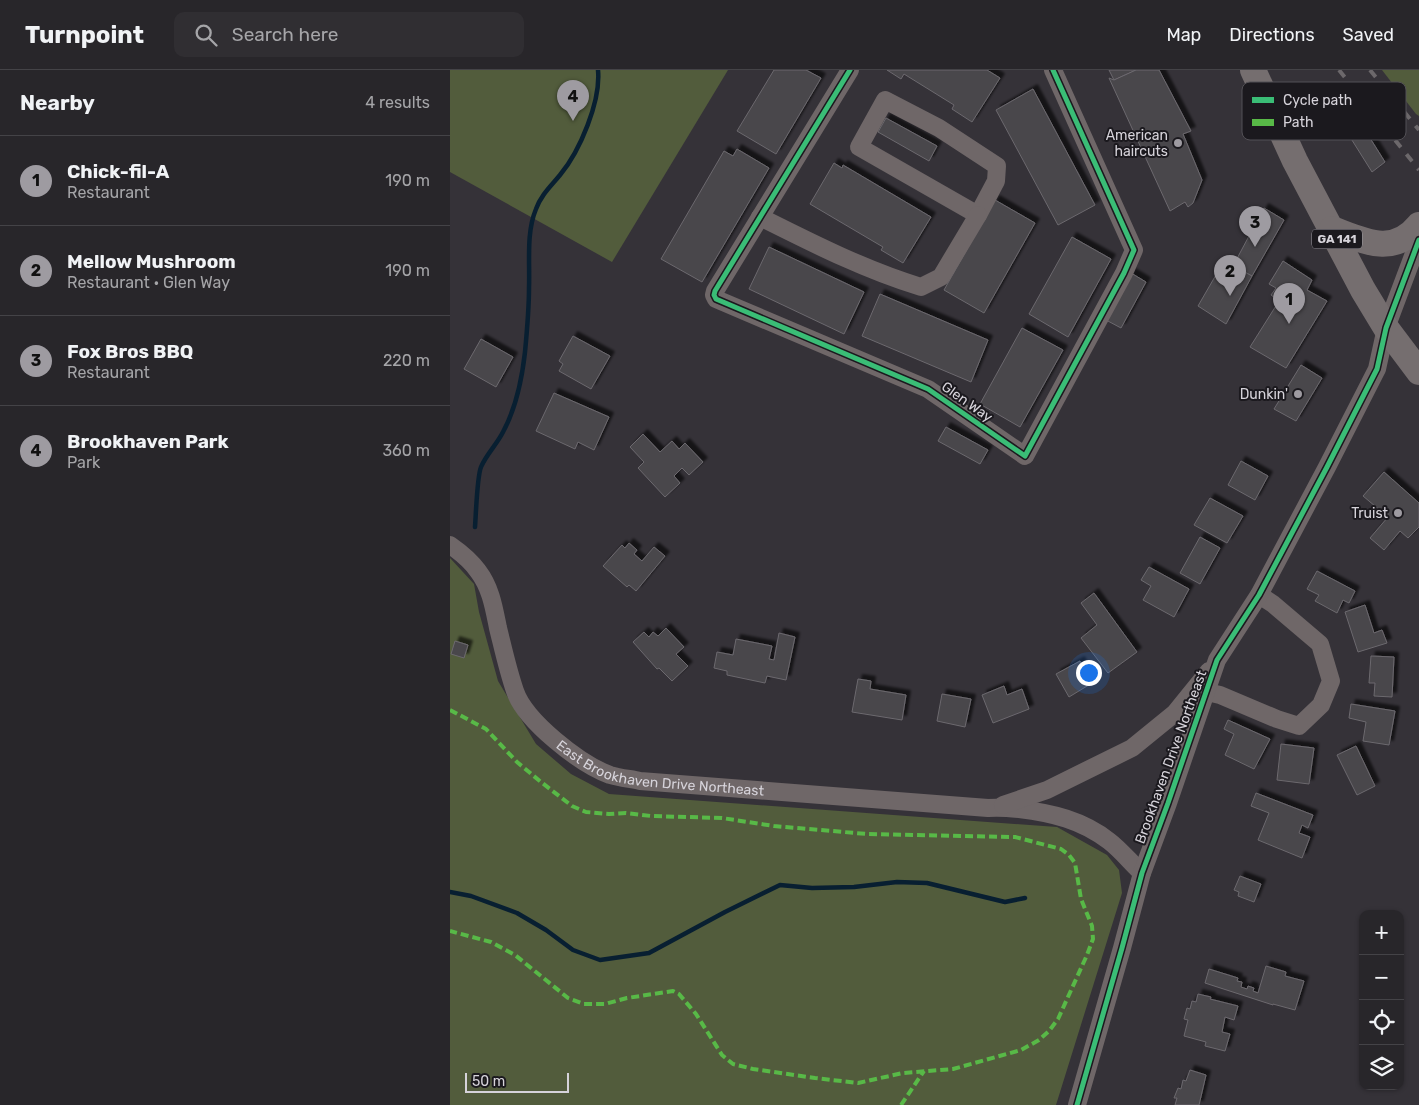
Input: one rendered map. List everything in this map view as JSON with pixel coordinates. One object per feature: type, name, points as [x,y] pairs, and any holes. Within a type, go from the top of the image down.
[{"type":"highway","name":"GA 141","points":[[1253,70],[1259,82]]},
{"type":"highway","name":"GA 141","points":[[1285,140],[1363,290],[1386,328],[1419,372]]},
{"type":"highway","points":[[1332,230],[1374,244],[1387,244],[1401,240],[1412,233],[1419,224]]},
{"type":"street","name":"Glen Way","points":[[850,70],[714,295],[716,299],[928,389],[1025,456],[1124,273],[1134,250],[1053,70]]},
{"type":"street","points":[[760,217],[811,243],[890,278],[921,287],[941,277],[978,215],[996,181],[997,166],[939,128],[885,100],[858,147],[978,215]]},
{"type":"street","name":"Brookhaven Drive Northeast","points":[[1077,1105],[1142,873],[1218,660],[1258,596],[1325,472],[1377,368],[1386,328],[1419,240]]},
{"type":"street","name":"East Brookhaven Drive Northeast","points":[[450,545],[479,571],[494,601],[498,628],[515,693],[533,720],[583,761],[610,775],[640,782],[988,808],[998,807],[1042,812],[1082,824],[1110,841],[1142,873]]},
{"type":"street","points":[[1207,692],[1278,720],[1299,726],[1321,705],[1331,681],[1320,644],[1273,604],[1258,596]]},
{"type":"street","name":"East Brookhaven Drive Northeast","points":[[998,807],[1047,790],[1132,748],[1175,713],[1218,660]]},
{"type":"green space","points":[[450,70],[728,70],[612,262],[450,172]]},
{"type":"green space","points":[[1382,70],[1419,70],[1419,116],[1406,101],[1406,82],[1391,82]]},
{"type":"green space","points":[[450,558],[474,584],[479,612],[498,681],[536,744],[571,774],[609,794],[1057,827],[1107,855],[1119,870],[1122,893],[1056,1105],[450,1105]]},
{"type":"building","points":[[774,70],[806,70],[821,78],[776,154],[737,131]]},
{"type":"building","points":[[887,70],[987,70],[1000,78],[972,122],[952,109],[954,105],[904,74],[901,79]]},
{"type":"building","points":[[1109,70],[1136,70],[1114,80]]},
{"type":"building","points":[[1136,70],[1159,70],[1191,131],[1183,134],[1202,180],[1193,203],[1188,207],[1185,202],[1170,211],[1109,78],[1114,80]]},
{"type":"building","points":[[1033,89],[1095,205],[1058,225],[996,110]]},
{"type":"building","points":[[886,118],[937,146],[929,161],[878,132]]},
{"type":"building","points":[[1352,140],[1371,140],[1385,162],[1372,172]]},
{"type":"building","points":[[737,149],[769,168],[702,282],[661,259],[724,151],[733,156]]},
{"type":"building","points":[[834,163],[842,168],[843,165],[931,217],[903,263],[881,250],[883,247],[810,204]]},
{"type":"building","points":[[995,200],[1035,223],[984,313],[944,290]]},
{"type":"building","points":[[1264,208],[1284,220],[1252,276],[1233,266]]},
{"type":"building","points":[[1072,237],[1111,259],[1068,337],[1029,314]]},
{"type":"building","points":[[769,247],[864,292],[844,334],[749,289]]},
{"type":"building","points":[[1224,261],[1252,276],[1226,324],[1198,306]]},
{"type":"building","points":[[1283,261],[1312,280],[1307,290],[1327,301],[1286,368],[1250,347],[1279,301],[1271,295],[1276,288],[1269,284]]},
{"type":"building","points":[[1131,273],[1146,282],[1121,328],[1106,320]]},
{"type":"building","points":[[880,294],[988,340],[971,382],[862,336]]},
{"type":"building","points":[[1022,328],[1063,350],[1020,427],[980,404]]},
{"type":"building","points":[[573,336],[610,356],[591,389],[559,371],[563,364],[559,361]]},
{"type":"building","points":[[481,339],[513,357],[496,387],[464,369]]},
{"type":"building","name":"Dunkin'","points":[[1301,365],[1322,378],[1296,421],[1274,409]]},
{"type":"building","points":[[554,393],[609,417],[594,450],[578,442],[575,449],[536,431]]},
{"type":"building","points":[[946,427],[988,450],[980,464],[938,441]]},
{"type":"building","points":[[643,434],[660,452],[672,441],[679,449],[685,443],[703,462],[689,475],[682,468],[674,476],[680,483],[665,497],[638,468],[644,462],[630,447]]},
{"type":"building","points":[[1241,461],[1268,476],[1255,500],[1228,485]]},
{"type":"building","points":[[1384,472],[1419,503],[1419,527],[1408,538],[1400,531],[1384,550],[1370,538],[1388,517],[1363,496]]},
{"type":"building","points":[[1210,498],[1243,516],[1227,543],[1194,525]]},
{"type":"building","points":[[1200,537],[1220,548],[1200,584],[1180,573]]},
{"type":"building","points":[[629,543],[637,550],[634,554],[642,561],[654,547],[665,556],[636,591],[629,585],[627,587],[603,566],[622,545],[625,548]]},
{"type":"building","points":[[1149,567],[1189,589],[1174,617],[1143,600],[1151,586],[1141,580]]},
{"type":"building","points":[[1317,571],[1355,591],[1349,603],[1343,600],[1337,613],[1315,601],[1319,595],[1307,589]]},
{"type":"building","points":[[1094,593],[1137,652],[1108,673],[1081,638],[1097,625],[1081,603]]},
{"type":"building","points":[[1365,605],[1374,633],[1382,630],[1387,643],[1358,652],[1345,612]]},
{"type":"building","points":[[666,628],[684,647],[676,654],[688,666],[672,681],[659,668],[657,669],[633,642],[644,632],[649,637],[653,632],[658,636]]},
{"type":"building","points":[[779,633],[795,637],[786,680],[767,676],[765,683],[727,675],[727,671],[714,668],[717,652],[733,655],[736,639],[772,646],[769,659],[774,660]]},
{"type":"building","points":[[455,641],[468,645],[464,658],[451,654]]},
{"type":"building","points":[[1371,656],[1394,657],[1392,697],[1374,696],[1375,683],[1369,683]]},
{"type":"building","points":[[1080,661],[1092,683],[1069,697],[1056,674]]},
{"type":"building","points":[[858,679],[871,681],[870,689],[906,695],[902,720],[852,712]]},
{"type":"building","points":[[1004,686],[1007,695],[1022,689],[1029,709],[993,723],[982,695]]},
{"type":"building","points":[[942,694],[971,699],[965,727],[937,721]]},
{"type":"building","points":[[1351,704],[1395,711],[1389,745],[1363,741],[1366,722],[1349,718]]},
{"type":"building","points":[[1228,720],[1270,739],[1254,769],[1225,755],[1234,734],[1224,729]]},
{"type":"building","points":[[1281,744],[1314,748],[1309,784],[1277,780]]},
{"type":"building","points":[[1356,746],[1375,786],[1357,795],[1337,755]]},
{"type":"building","points":[[1256,793],[1313,815],[1308,828],[1302,825],[1299,833],[1310,837],[1302,858],[1258,840],[1269,813],[1251,806]]},
{"type":"building","points":[[1240,876],[1261,884],[1254,902],[1238,896],[1239,892],[1234,890]]},
{"type":"building","points":[[1266,966],[1286,972],[1285,976],[1304,981],[1295,1010],[1273,1005],[1205,983],[1209,969],[1238,978],[1237,981],[1242,982],[1241,987],[1247,989],[1248,986],[1254,988],[1253,991],[1258,993]]},
{"type":"building","points":[[1198,994],[1238,1006],[1234,1020],[1225,1017],[1222,1032],[1230,1034],[1225,1051],[1205,1046],[1206,1042],[1184,1036],[1188,1020],[1184,1019],[1187,1008],[1190,1009],[1192,1001],[1196,1002]]},
{"type":"building","points":[[1190,1070],[1206,1075],[1199,1105],[1175,1105],[1177,1098],[1174,1098],[1178,1088],[1181,1089],[1183,1080],[1186,1081]]},
{"type":"waterway","points":[[475,527],[481,467],[508,423],[518,393],[522,373],[528,320],[529,248],[533,218],[541,199],[567,165],[582,139],[593,111],[598,70]]},
{"type":"waterway","points":[[450,892],[471,896],[517,913],[546,930],[573,950],[600,960],[649,953],[780,885],[812,888],[854,887],[897,882],[927,883],[1005,902],[1025,898]]},
{"type":"railway","points":[[1339,70],[1349,82]]},
{"type":"railway","points":[[1370,70],[1380,82]]},
{"type":"railway","points":[[1406,114],[1419,130]]},
{"type":"railway","points":[[1395,140],[1419,170]]},
{"type":"marked path","points":[[450,710],[486,729],[517,762],[541,782],[572,806],[586,812],[722,818],[774,826],[867,834],[1015,837],[1061,849],[1075,863],[1081,899],[1092,926],[1093,939],[1058,1019],[1039,1040],[1021,1050],[953,1069],[903,1073],[858,1083],[753,1069],[733,1064],[722,1055],[696,1014],[679,994],[673,991],[627,998],[605,1004],[584,1004],[568,998],[515,955],[491,942],[450,931]]},
{"type":"marked path","points":[[901,1105],[924,1071]]},
{"type":"cycle path","points":[[850,70],[714,295],[716,299],[928,389],[1025,456],[1124,273],[1134,250],[1053,70]]},
{"type":"cycle path","points":[[1077,1105],[1142,873],[1217,660],[1259,595],[1377,369],[1386,328],[1419,240]]},
{"type":"place","name":"Brookhaven Park","points":[[573,121]]},
{"type":"place","name":"American haircuts","points":[[1178,143]]},
{"type":"place","name":"Fox Bros BBQ","points":[[1255,247]]},
{"type":"place","name":"Mellow Mushroom","points":[[1230,296]]},
{"type":"place","name":"Chick-fil-A","points":[[1289,324]]},
{"type":"place","name":"Dunkin'","points":[[1298,394]]},
{"type":"place","name":"Truist","points":[[1398,513]]}]
